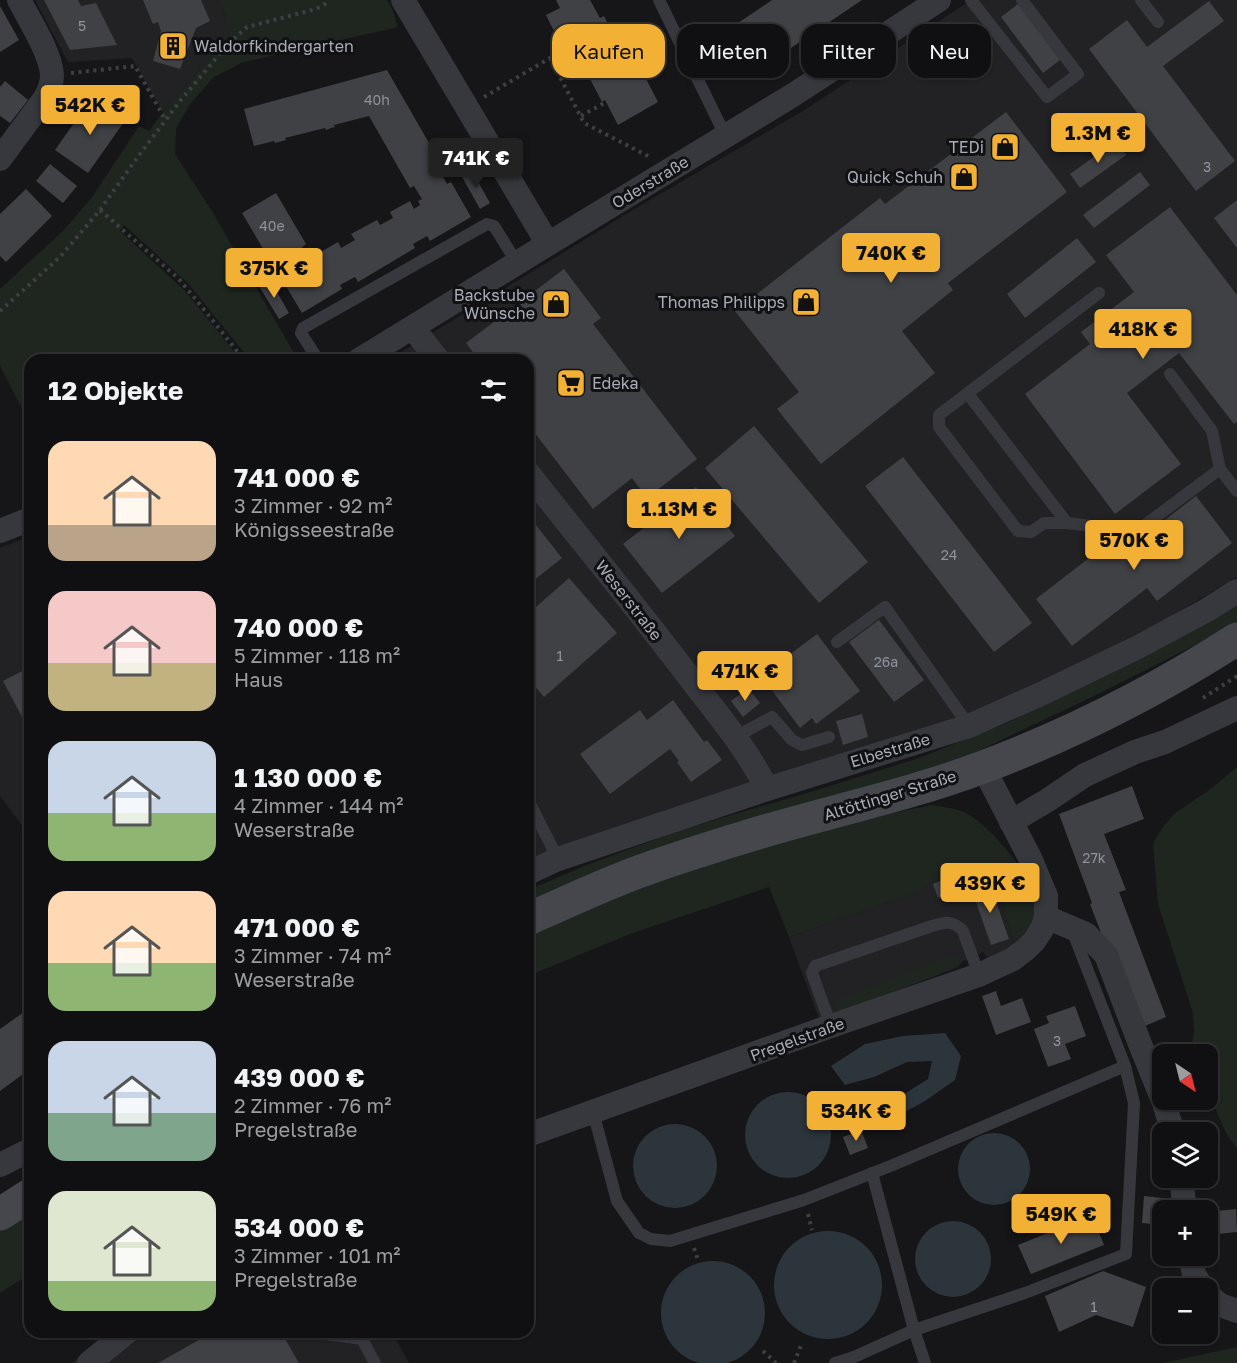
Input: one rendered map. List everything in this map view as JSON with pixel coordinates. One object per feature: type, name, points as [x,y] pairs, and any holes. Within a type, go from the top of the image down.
[{"type":"main road","name":"Altöttinger Straße","points":[[534,916],[639,872],[749,836],[858,806],[982,767],[1114,709],[1237,639]]},
{"type":"main road","points":[[0,1214],[24,1199]]},
{"type":"street","points":[[2,152],[45,98],[50,88],[52,75],[49,58],[19,0]]},
{"type":"street","points":[[403,0],[548,244]]},
{"type":"street","name":"Oderstraße","points":[[369,354],[793,96],[932,2]]},
{"type":"street","points":[[413,328],[433,354]]},
{"type":"street","name":"Weserstraße","points":[[534,481],[735,737],[756,768],[766,789]]},
{"type":"street","points":[[0,531],[24,521]]},
{"type":"street","name":"Elbestraße","points":[[534,870],[558,859],[766,789],[969,726],[1138,647],[1237,591]]},
{"type":"street","points":[[1011,822],[1085,775],[1135,752],[1165,742],[1237,708]]},
{"type":"street","points":[[982,767],[1030,858],[1046,896],[1046,917],[1086,934],[1106,955],[1152,1073]]},
{"type":"street","name":"Pregelstraße","points":[[534,1133],[979,975],[1013,959],[1026,950],[1042,929],[1046,917]]},
{"type":"street","points":[[0,1165],[24,1153]]},
{"type":"street","points":[[1218,1303],[1237,1311]]},
{"type":"street","points":[[89,1363],[120,1338]]},
{"type":"lane","points":[[659,0],[726,137]]},
{"type":"lane","points":[[971,0],[1047,97],[1078,74],[1022,0]]},
{"type":"lane","points":[[1141,0],[1158,22]]},
{"type":"lane","points":[[314,354],[301,333],[303,328],[487,224],[494,226],[517,263]]},
{"type":"lane","points":[[1099,293],[939,415],[939,427],[1018,531],[1030,532],[1044,523],[1067,523],[1131,531],[1141,528],[1220,469]]},
{"type":"lane","points":[[1170,374],[1212,431],[1220,469],[1237,491]]},
{"type":"lane","points":[[968,394],[1067,523]]},
{"type":"lane","points":[[837,642],[885,607],[969,726]]},
{"type":"lane","points":[[735,737],[772,717],[792,740],[802,745],[829,737]]},
{"type":"lane","points":[[534,812],[558,859]]},
{"type":"lane","points":[[831,1026],[812,973],[815,966],[932,926],[951,922],[963,931],[979,975]]},
{"type":"lane","points":[[835,1363],[914,1330],[1025,1293],[1126,1254],[1134,1103],[1125,1066],[1072,928]]},
{"type":"lane","points":[[593,1112],[617,1201],[639,1233],[651,1239],[670,1241],[804,1200],[1125,1066]]},
{"type":"lane","points":[[872,1173],[925,1363]]},
{"type":"lane","points":[[355,1338],[362,1339],[375,1363]]},
{"type":"path","points":[[0,311],[60,257],[100,210],[180,101],[229,42],[247,27],[316,9],[328,0]]},
{"type":"path","points":[[467,106],[550,58],[584,123],[650,157],[659,177]]},
{"type":"path","points":[[52,75],[135,66],[166,121]]},
{"type":"path","points":[[580,116],[606,102]]},
{"type":"path","points":[[100,210],[178,279],[239,354]]},
{"type":"path","points":[[794,1363],[802,1343]]},
{"type":"path","points":[[763,1351],[776,1363]]},
{"type":"shaded area","points":[[35,0],[219,0],[229,35],[163,112],[132,58],[68,62]]},
{"type":"shaded area","points":[[219,0],[387,0],[398,27],[241,63],[214,77],[190,104],[176,129],[175,154],[213,213],[295,354],[245,354],[187,282],[124,225],[120,231],[185,291],[236,354],[24,354],[24,412],[0,366],[0,289],[64,230],[93,196],[139,126],[149,131],[229,35]]},
{"type":"shaded area","points":[[971,0],[1237,0],[1237,577],[1168,618],[976,713],[534,859],[534,354],[398,354],[641,205],[803,111],[853,78],[896,78],[896,50],[908,42],[908,78],[991,78],[991,24],[935,24]]},
{"type":"shaded area","points":[[24,538],[24,828],[0,796],[0,548]]},
{"type":"shaded area","points":[[1237,605],[1237,622],[1209,638],[974,753],[534,901],[534,887],[587,865],[681,830],[919,758],[1007,723],[1106,675]]},
{"type":"shaded area","points":[[1237,767],[1237,1149],[1226,1133],[1216,1110],[1218,1110],[1218,1044],[1192,1044],[1193,1013],[1158,904],[1153,843],[1174,814],[1212,788]]},
{"type":"shaded area","points":[[932,805],[960,811],[973,817],[982,825],[1011,855],[1030,884],[1034,896],[1034,917],[1023,934],[1014,943],[997,888],[986,873],[959,881],[954,875],[930,883],[920,891],[789,937],[769,887],[630,934],[534,974],[534,930],[605,898],[722,857],[892,813]]},
{"type":"shaded area","points":[[986,873],[997,888],[1014,943],[1008,951],[989,960],[983,952],[963,961],[958,967],[819,1019],[789,937],[919,891],[930,883],[954,875],[959,881]]},
{"type":"shaded area","points":[[955,955],[961,958],[958,967],[841,1012],[835,1007],[837,1000]]},
{"type":"shaded area","points":[[945,1033],[961,1056],[955,1080],[925,1101],[892,1119],[893,1101],[928,1079],[932,1061],[907,1062],[874,1077],[845,1085],[831,1066],[865,1044],[903,1036]]},
{"type":"shaded area","points":[[788,1092],[812,1099],[824,1111],[831,1135],[824,1159],[812,1171],[788,1178],[764,1171],[752,1159],[745,1135],[752,1111],[764,1099]]},
{"type":"shaded area","points":[[667,1124],[683,1124],[699,1131],[710,1142],[717,1158],[714,1182],[705,1196],[683,1208],[667,1208],[651,1201],[640,1190],[633,1174],[633,1158],[640,1142],[651,1131]]},
{"type":"shaded area","points":[[994,1133],[1014,1139],[1024,1149],[1030,1169],[1024,1189],[1014,1199],[994,1205],[974,1199],[964,1189],[958,1169],[964,1149],[974,1139]]},
{"type":"shaded area","points":[[24,1214],[24,1278],[0,1293],[0,1229]]},
{"type":"shaded area","points":[[953,1221],[968,1224],[980,1232],[988,1244],[991,1259],[988,1274],[980,1286],[968,1294],[953,1297],[938,1294],[926,1286],[918,1274],[915,1259],[918,1244],[926,1232],[938,1224]]},
{"type":"shaded area","points":[[828,1231],[849,1235],[866,1247],[878,1264],[882,1285],[878,1306],[866,1323],[849,1335],[828,1339],[807,1335],[790,1323],[778,1306],[774,1285],[778,1264],[790,1247],[807,1235]]},
{"type":"shaded area","points":[[703,1262],[723,1262],[742,1270],[756,1284],[764,1303],[764,1323],[756,1342],[742,1356],[723,1364],[703,1364],[684,1356],[670,1342],[662,1323],[662,1303],[670,1284],[684,1270]]},
{"type":"shaded area","points":[[101,1338],[395,1338],[409,1363],[72,1363]]},
{"type":"shaded area","points":[[1237,1347],[1237,1363],[1163,1363]]},
{"type":"building","points":[[44,0],[78,0],[81,6],[96,3],[117,45],[70,50]]},
{"type":"building","name":"Waldorfkindergarten","points":[[143,0],[201,0],[210,21],[196,28],[180,69],[153,61],[161,31],[158,22],[153,24]]},
{"type":"building","points":[[556,0],[590,0],[600,18],[604,16],[608,24],[552,24],[552,27],[546,15],[560,8]]},
{"type":"building","points":[[772,0],[862,0],[826,24],[801,24],[801,41],[789,49],[789,24],[736,24]]},
{"type":"building","points":[[1209,1],[1224,21],[1163,66],[1235,161],[1196,191],[1089,49],[1127,20],[1147,47]]},
{"type":"building","points":[[1018,4],[1060,60],[1043,73],[1001,17]]},
{"type":"building","points":[[0,6],[19,40],[0,52]]},
{"type":"building","points":[[387,70],[444,169],[440,171],[447,184],[451,182],[471,217],[430,241],[427,236],[413,244],[415,248],[358,282],[355,277],[340,285],[342,289],[302,313],[281,278],[285,275],[277,261],[272,264],[242,213],[276,193],[306,244],[302,247],[310,261],[315,258],[318,263],[323,260],[319,253],[338,242],[341,248],[355,240],[351,234],[377,220],[380,225],[393,218],[390,212],[410,201],[414,209],[420,205],[418,201],[422,199],[414,186],[410,188],[369,116],[334,125],[335,127],[326,130],[325,128],[285,138],[286,140],[275,143],[274,141],[254,146],[244,109]]},
{"type":"building","points":[[590,78],[646,78],[658,102],[618,125],[605,100],[602,102]]},
{"type":"building","points":[[5,81],[28,100],[10,123],[0,116],[0,87]]},
{"type":"building","points":[[91,99],[124,122],[88,173],[55,150]]},
{"type":"building","points":[[1006,112],[1067,192],[948,283],[953,290],[902,331],[935,373],[821,464],[777,409],[799,392],[735,311],[880,198],[885,204]]},
{"type":"building","points":[[1116,141],[1126,155],[1080,188],[1070,174]]},
{"type":"building","points":[[50,164],[77,186],[63,203],[36,181]]},
{"type":"building","points":[[471,169],[490,203],[480,209],[461,175]]},
{"type":"building","points":[[1140,172],[1150,185],[1094,228],[1083,215]]},
{"type":"building","points":[[26,189],[52,216],[6,262],[0,256],[0,214]]},
{"type":"building","points":[[1237,200],[1237,248],[1214,218]]},
{"type":"building","points":[[1170,207],[1237,295],[1237,422],[1234,424],[1179,353],[1127,393],[1181,464],[1115,514],[1025,394],[1090,344],[1081,332],[1134,292],[1106,255]]},
{"type":"building","points":[[1077,238],[1096,262],[1025,318],[1007,294]]},
{"type":"building","points":[[564,269],[601,318],[593,324],[697,459],[647,498],[632,478],[593,509],[534,432],[534,354],[474,354],[466,343]]},
{"type":"building","points":[[270,280],[289,313],[279,319],[259,286]]},
{"type":"building","points":[[754,426],[868,562],[819,603],[705,468]]},
{"type":"building","points":[[903,457],[1032,623],[994,652],[865,486]]},
{"type":"building","points":[[696,487],[735,536],[662,593],[623,544]]},
{"type":"building","points":[[1196,496],[1232,543],[1157,601],[1147,588],[1072,646],[1036,599],[1111,541],[1121,554]]},
{"type":"building","points":[[534,523],[562,558],[534,580]]},
{"type":"building","points":[[569,578],[617,633],[544,697],[534,685],[534,609]]},
{"type":"building","points":[[879,620],[924,680],[894,702],[849,642]]},
{"type":"building","points":[[817,634],[860,691],[816,724],[812,718],[800,728],[761,676]]},
{"type":"building","points":[[24,670],[24,721],[3,681]]},
{"type":"building","points":[[748,688],[760,703],[743,717],[731,701]]},
{"type":"building","points":[[673,700],[704,742],[707,740],[722,760],[691,782],[670,749],[610,794],[580,754],[640,710],[647,720]]},
{"type":"building","points":[[862,714],[868,737],[843,745],[836,721]]},
{"type":"building","points":[[1132,786],[1144,819],[1104,834],[1126,890],[1119,892],[1166,1017],[1138,1029],[1090,904],[1092,903],[1059,814]]},
{"type":"building","points":[[953,876],[958,891],[938,898],[933,884]]},
{"type":"building","points":[[989,882],[1009,939],[991,945],[971,888]]},
{"type":"building","points":[[996,991],[1001,1006],[1022,998],[1031,1022],[996,1035],[982,996]]},
{"type":"building","points":[[1075,1006],[1086,1036],[1065,1044],[1071,1059],[1048,1067],[1034,1029],[1049,1023],[1046,1016]]},
{"type":"building","points":[[24,1012],[24,1073],[0,1091],[0,1029]]},
{"type":"building","points":[[861,1130],[868,1148],[850,1155],[843,1137]]},
{"type":"building","points":[[1144,1196],[1171,1199],[1152,1200],[1152,1224],[1142,1223]]},
{"type":"building","points":[[1236,1209],[1237,1232],[1218,1234],[1218,1211]]},
{"type":"building","points":[[1092,1215],[1104,1245],[1031,1274],[1018,1245]]},
{"type":"building","points":[[1103,1271],[1146,1287],[1133,1327],[1096,1315],[1059,1332],[1045,1296]]},
{"type":"building","points":[[202,1338],[284,1338],[299,1363],[158,1363]]},
{"type":"place","name":"Waldorfkindergarten","points":[[173,46]]},
{"type":"place","name":"TEDi","points":[[1005,147]]},
{"type":"place","name":"Quick Schuh","points":[[964,177]]},
{"type":"place","name":"Thomas Philipps","points":[[806,302]]},
{"type":"place","name":"Backstube Wünsche","points":[[556,304]]},
{"type":"place","name":"Edeka","points":[[571,383]]}]
